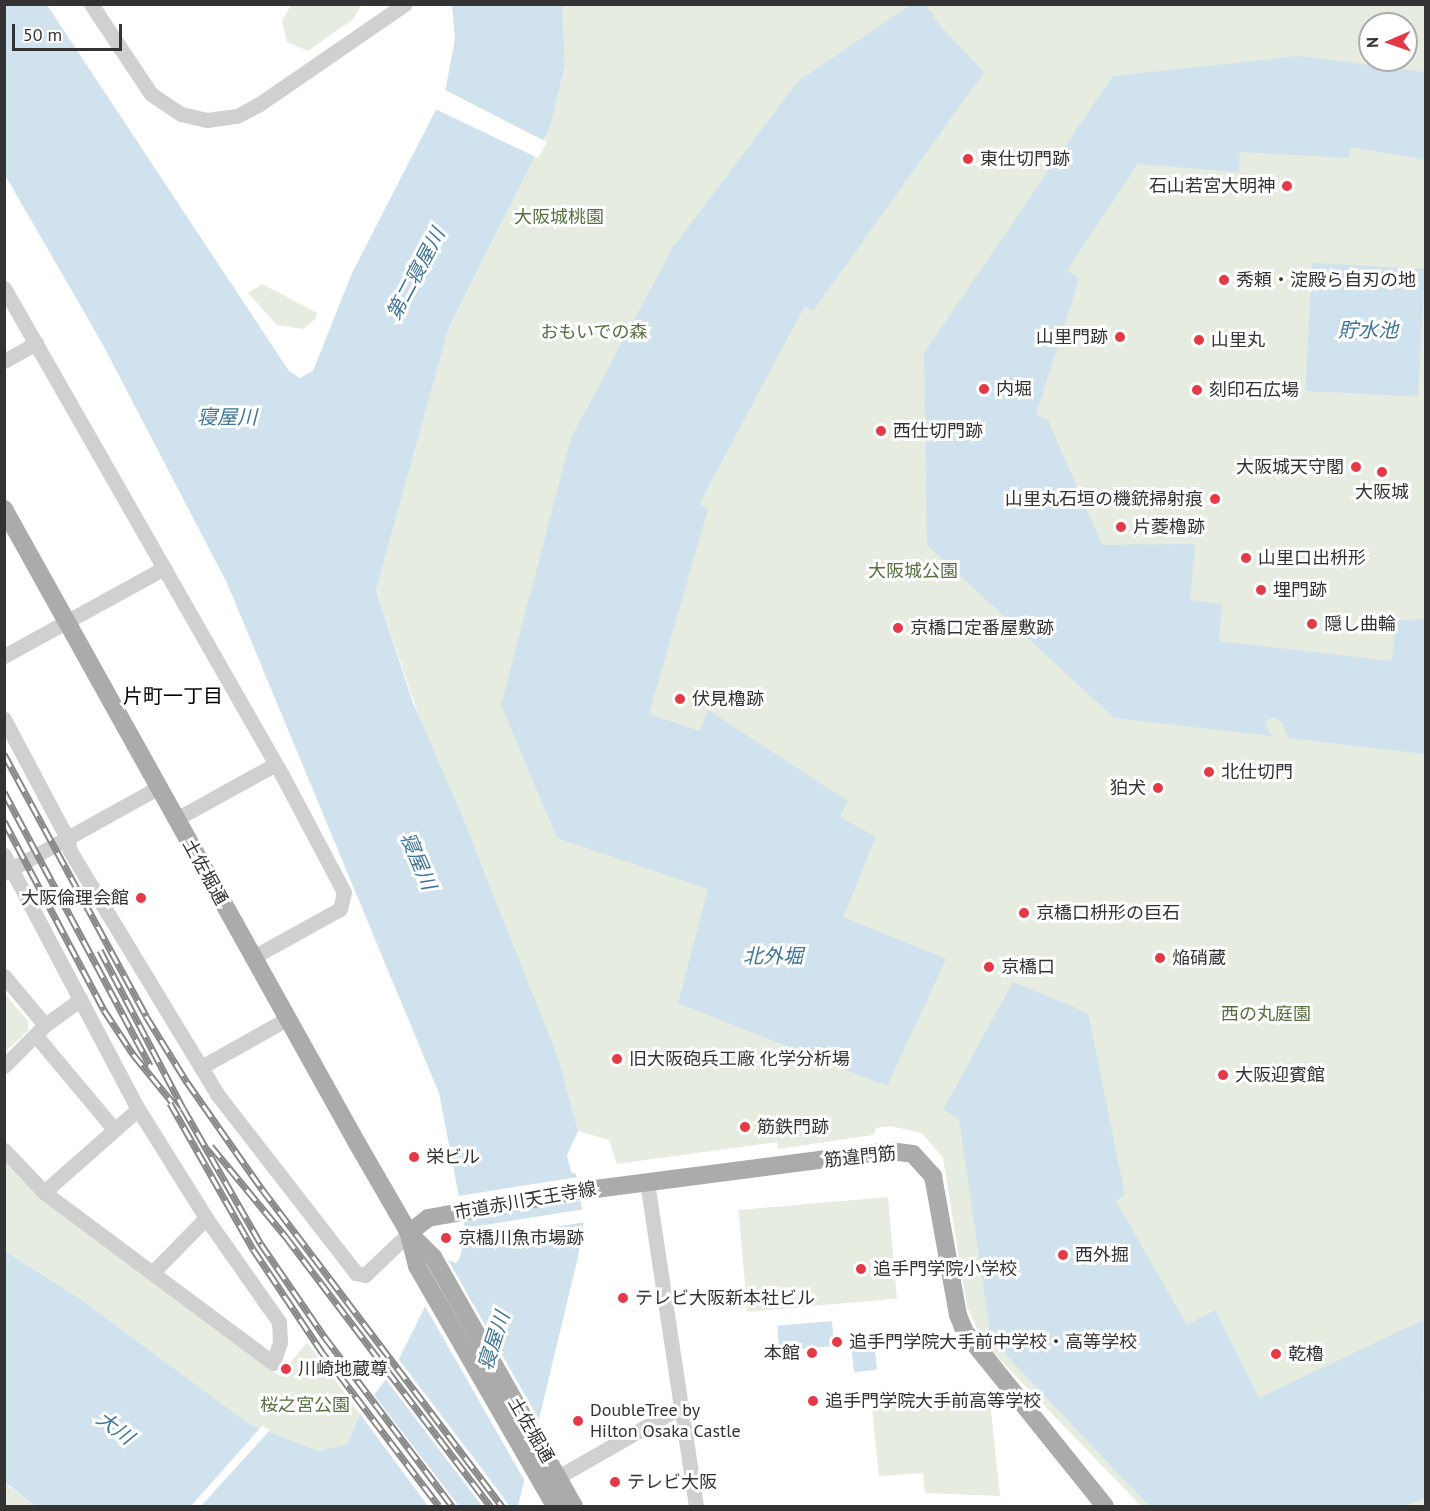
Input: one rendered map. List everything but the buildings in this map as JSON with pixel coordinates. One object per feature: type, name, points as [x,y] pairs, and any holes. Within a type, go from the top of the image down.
[{"type":"main road","name":"土佐堀通","points":[[4,508],[287,1019],[409,1233],[442,1272],[574,1506]]},
{"type":"main road","name":"筋違門筋","points":[[647,1182],[889,1151],[918,1157],[933,1176],[958,1315],[964,1332],[1105,1506]]},
{"type":"main road","name":"市道赤川天王寺線","points":[[409,1233],[428,1218],[580,1191],[647,1182]]},
{"type":"main road","name":"土佐堀通","points":[[409,1233],[417,1266],[555,1506]]},
{"type":"street","points":[[91,4],[151,94],[181,114],[199,119],[227,119],[246,112],[405,4]]},
{"type":"street","points":[[381,20],[384,4]]},
{"type":"street","points":[[4,288],[164,568],[344,892],[340,909],[253,957]]},
{"type":"street","points":[[4,361],[36,344]]},
{"type":"street","points":[[4,656],[164,568]]},
{"type":"street","points":[[4,719],[67,838],[70,851],[217,1094],[356,1274],[365,1275],[409,1233]]},
{"type":"street","points":[[176,819],[274,765]]},
{"type":"street","points":[[4,1150],[44,1192],[273,1363],[280,1342],[279,1322],[206,1218],[138,1109],[81,999],[7,865],[67,838],[159,787]]},
{"type":"street","points":[[4,976],[41,1031],[114,1129]]},
{"type":"street","points":[[4,1066],[41,1031],[81,999]]},
{"type":"street","points":[[201,1067],[287,1019]]},
{"type":"street","points":[[44,1192],[138,1109]]},
{"type":"street","points":[[647,1182],[696,1506]]},
{"type":"street","points":[[153,1272],[206,1218]]},
{"type":"street","points":[[558,1477],[682,1406]]},
{"type":"green space","points":[[291,5],[362,5],[352,20],[308,51],[287,42],[282,21]]},
{"type":"green space","name":"大阪城公園","points":[[562,5],[1425,5],[1425,1506],[1141,1506],[983,1342],[967,1307],[943,1158],[922,1133],[890,1126],[876,1128],[873,1135],[778,1149],[777,1142],[617,1164],[609,1140],[578,1131],[560,1063],[429,746],[376,590],[449,327],[550,127],[565,65]]},
{"type":"green space","points":[[262,284],[317,313],[315,319],[303,329],[277,325],[248,293]]},
{"type":"green space","points":[[4,993],[28,1021],[28,1031],[5,1052]]},
{"type":"green space","name":"桜之宮公園","points":[[4,1162],[36,1194],[280,1376],[307,1342],[360,1414],[347,1444],[319,1451],[249,1424],[82,1300],[5,1250]]},
{"type":"green space","points":[[888,1197],[897,1299],[747,1312],[739,1210]]},
{"type":"green space","points":[[989,1392],[1000,1496],[925,1493],[923,1473],[879,1476],[872,1409],[909,1405],[916,1399]]},
{"type":"green space","points":[[4,1482],[10,1487],[35,1506],[5,1506]]},
{"type":"water","points":[[5,5],[47,5],[289,371],[300,378],[313,371],[352,273],[445,92],[455,39],[452,5],[562,5],[565,65],[550,127],[449,327],[376,590],[413,703],[461,813],[560,1063],[578,1131],[567,1155],[571,1172],[576,1174],[584,1221],[578,1257],[518,1506],[35,1506],[5,1482],[4,1250],[82,1300],[249,1424],[319,1451],[347,1444],[360,1414],[395,1367],[448,1260],[456,1263],[460,1257],[466,1233],[439,1093],[227,583],[102,343],[5,175]]},
{"type":"water","name":"北外堀","points":[[910,5],[925,5],[934,15],[932,17],[984,72],[813,311],[805,306],[699,504],[708,509],[649,714],[700,731],[708,710],[848,801],[840,817],[876,837],[843,917],[946,959],[887,1086],[678,1003],[708,889],[557,838],[501,705],[571,438],[673,247],[797,82]]},
{"type":"water","name":"内堀","points":[[1299,56],[1358,63],[1358,72],[1425,72],[1425,160],[1351,147],[1349,158],[1240,152],[1239,172],[1138,164],[1067,270],[1079,279],[1036,415],[1048,420],[1102,545],[1195,544],[1190,600],[1222,604],[1219,641],[1392,661],[1396,620],[1425,619],[1425,754],[1288,738],[1283,723],[1274,717],[1265,722],[1272,736],[1114,718],[927,545],[924,353],[1113,76]]},
{"type":"water","name":"貯水池","points":[[1312,263],[1425,269],[1418,397],[1305,391]]},
{"type":"water","name":"西外掘","points":[[1013,982],[1088,1013],[1125,1195],[1116,1201],[1187,1325],[1215,1310],[1259,1398],[1423,1320],[1425,1499],[1402,1506],[1149,1506],[991,1339],[959,1119],[943,1110]]},
{"type":"water","points":[[832,1321],[834,1346],[779,1351],[777,1326]]},
{"type":"water","points":[[874,1342],[877,1370],[854,1372],[851,1344]]},
{"type":"pier","points":[[443,89],[547,142],[538,158],[433,108]]},
{"type":"pier","points":[[578,1177],[582,1201],[462,1220],[458,1196]]},
{"type":"pier","points":[[585,1209],[587,1222],[463,1242],[461,1229]]},
{"type":"pier","points":[[448,1260],[542,1425],[527,1485],[425,1306]]},
{"type":"pier","points":[[397,1357],[509,1506],[482,1506],[384,1377]]},
{"type":"pier","points":[[374,1395],[459,1506],[428,1506],[360,1414]]},
{"type":"pier","points":[[262,1426],[270,1430],[201,1506],[191,1506]]},
{"type":"railway","points":[[4,754],[146,1016],[187,1082],[262,1189],[502,1506]]},
{"type":"railway","points":[[4,792],[150,1066]]},
{"type":"railway","points":[[4,821],[104,1010],[133,1054],[177,1108]]},
{"type":"railway","points":[[100,950],[183,1108],[261,1244],[324,1336],[452,1506]]},
{"type":"railway","points":[[170,1103],[253,1249],[322,1352],[439,1506]]},
{"type":"railway","points":[[211,1146],[286,1237],[490,1506]]},
{"type":"place","name":"東仕切門跡","points":[[968,159]]},
{"type":"place","name":"石山若宮大明神","points":[[1287,186]]},
{"type":"place","name":"秀頼・淀殿ら自刃の地","points":[[1224,280]]},
{"type":"place","name":"山里門跡","points":[[1120,337]]},
{"type":"place","name":"山里丸","points":[[1199,340]]},
{"type":"place","name":"内堀","points":[[984,389]]},
{"type":"place","name":"刻印石広場","points":[[1197,390]]},
{"type":"place","name":"西仕切門跡","points":[[881,431]]},
{"type":"place","name":"大阪城天守閣","points":[[1356,467]]},
{"type":"place","name":"大阪城","points":[[1382,472]]},
{"type":"place","name":"山里丸石垣の機銃掃射痕","points":[[1215,499]]},
{"type":"place","name":"片菱櫓跡","points":[[1121,527]]},
{"type":"place","name":"山里口出枡形","points":[[1246,558]]},
{"type":"place","name":"埋門跡","points":[[1261,590]]},
{"type":"place","name":"隠し曲輪","points":[[1312,624]]},
{"type":"place","name":"京橋口定番屋敷跡","points":[[898,628]]},
{"type":"place","name":"伏見櫓跡","points":[[680,699]]},
{"type":"place","name":"北仕切門","points":[[1209,772]]},
{"type":"place","name":"狛犬","points":[[1158,788]]},
{"type":"place","name":"大阪倫理会館","points":[[141,898]]},
{"type":"place","name":"京橋口枡形の巨石","points":[[1024,913]]},
{"type":"place","name":"焔硝蔵","points":[[1160,958]]},
{"type":"place","name":"京橋口","points":[[989,967]]},
{"type":"place","name":"旧大阪砲兵工廠 化学分析場","points":[[617,1059]]},
{"type":"place","name":"大阪迎賓館","points":[[1223,1075]]},
{"type":"place","name":"筋鉄門跡","points":[[745,1127]]},
{"type":"place","name":"栄ビル","points":[[414,1157]]},
{"type":"place","name":"京橋川魚市場跡","points":[[446,1238]]},
{"type":"place","name":"西外掘","points":[[1063,1255]]},
{"type":"place","name":"追手門学院小学校","points":[[861,1269]]},
{"type":"place","name":"テレビ大阪新本社ビル","points":[[623,1298]]},
{"type":"place","name":"追手門学院大手前中学校・高等学校","points":[[837,1342]]},
{"type":"place","name":"本館","points":[[812,1353]]},
{"type":"place","name":"乾櫓","points":[[1276,1354]]},
{"type":"place","name":"川崎地蔵尊","points":[[286,1369]]},
{"type":"place","name":"追手門学院大手前高等学校","points":[[813,1401]]},
{"type":"place","name":"DoubleTree by Hilton Osaka Castle","points":[[578,1421]]},
{"type":"place","name":"テレビ大阪","points":[[615,1482]]},
{"type":"district","name":"片町一丁目","points":[[173,696]]},
{"type":"park label","name":"大阪城桃園","points":[[559,217]]},
{"type":"park label","name":"おもいでの森","points":[[594,332]]},
{"type":"park label","name":"西の丸庭園","points":[[1266,1014]]},
{"type":"water label","name":"第二寝屋川","points":[[416,274]]},
{"type":"water label","name":"寝屋川","points":[[227,417]]},
{"type":"water label","name":"寝屋川","points":[[418,861]]},
{"type":"water label","name":"寝屋川","points":[[494,1341]]},
{"type":"water label","name":"大川","points":[[115,1428]]}]
